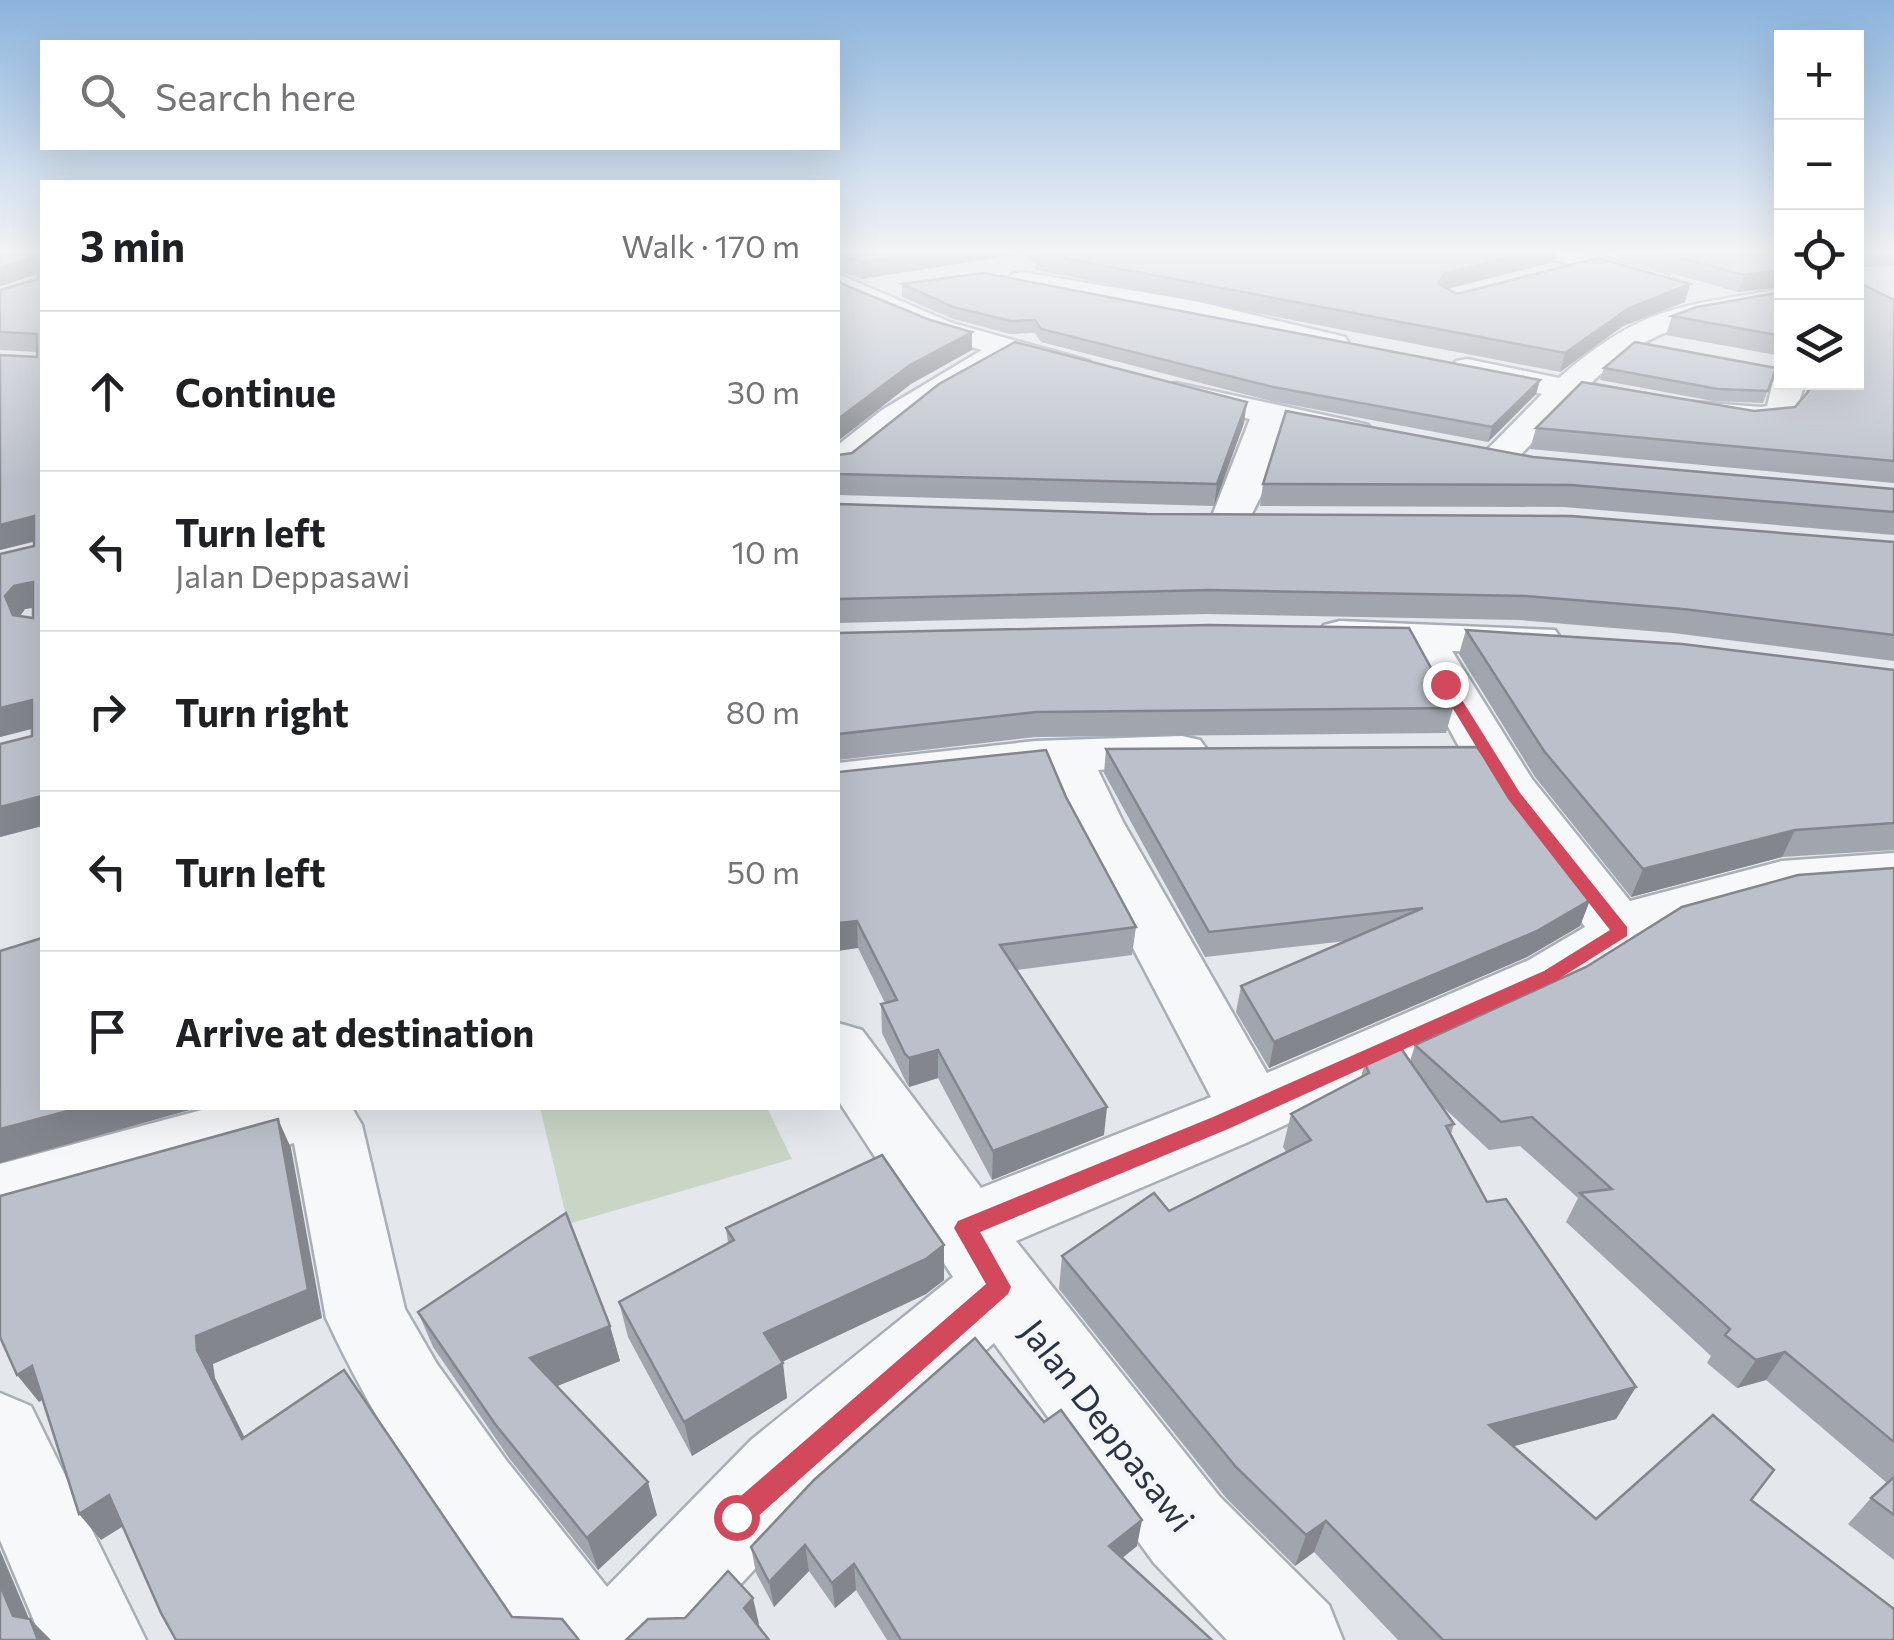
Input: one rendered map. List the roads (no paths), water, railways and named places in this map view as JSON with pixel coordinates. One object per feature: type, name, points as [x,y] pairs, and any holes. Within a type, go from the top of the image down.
[{"type":"street","points":[[947,331],[1103,375]]},
{"type":"street","points":[[840,461],[926,395],[1007,349],[1067,331]]},
{"type":"street","points":[[1279,331],[1347,346],[1304,363]]},
{"type":"street","points":[[1496,459],[1570,388],[1643,331]]},
{"type":"street","points":[[1628,341],[1666,348]]},
{"type":"street","points":[[1443,363],[1698,413],[1756,419],[1782,412],[1780,390]]},
{"type":"street","points":[[1139,384],[1230,406],[1271,398],[1381,437]]},
{"type":"street","points":[[1230,521],[1239,506],[1251,453],[1271,398]]},
{"type":"street","points":[[1458,452],[1544,466]]},
{"type":"street","points":[[1293,634],[1577,642]]},
{"type":"street","points":[[1422,639],[1485,752],[1621,931]]},
{"type":"street","points":[[840,779],[1066,756],[1224,751]]},
{"type":"street","points":[[1429,752],[1485,752]]},
{"type":"street","points":[[1066,756],[1095,822],[1252,1109]]},
{"type":"street","points":[[623,1640],[783,1472],[870,1403],[983,1258],[1252,1109],[1572,966],[1621,931],[1692,902],[1782,880],[1894,872]]},
{"type":"street","name":"Jalan Deppasawi","points":[[840,1051],[983,1258],[1186,1530],[1294,1640]]},
{"type":"street","points":[[0,1194],[266,1120],[307,1113],[326,1126],[367,1318],[407,1392],[455,1464],[587,1640]]},
{"type":"street","points":[[0,1436],[82,1619],[97,1640]]}]
